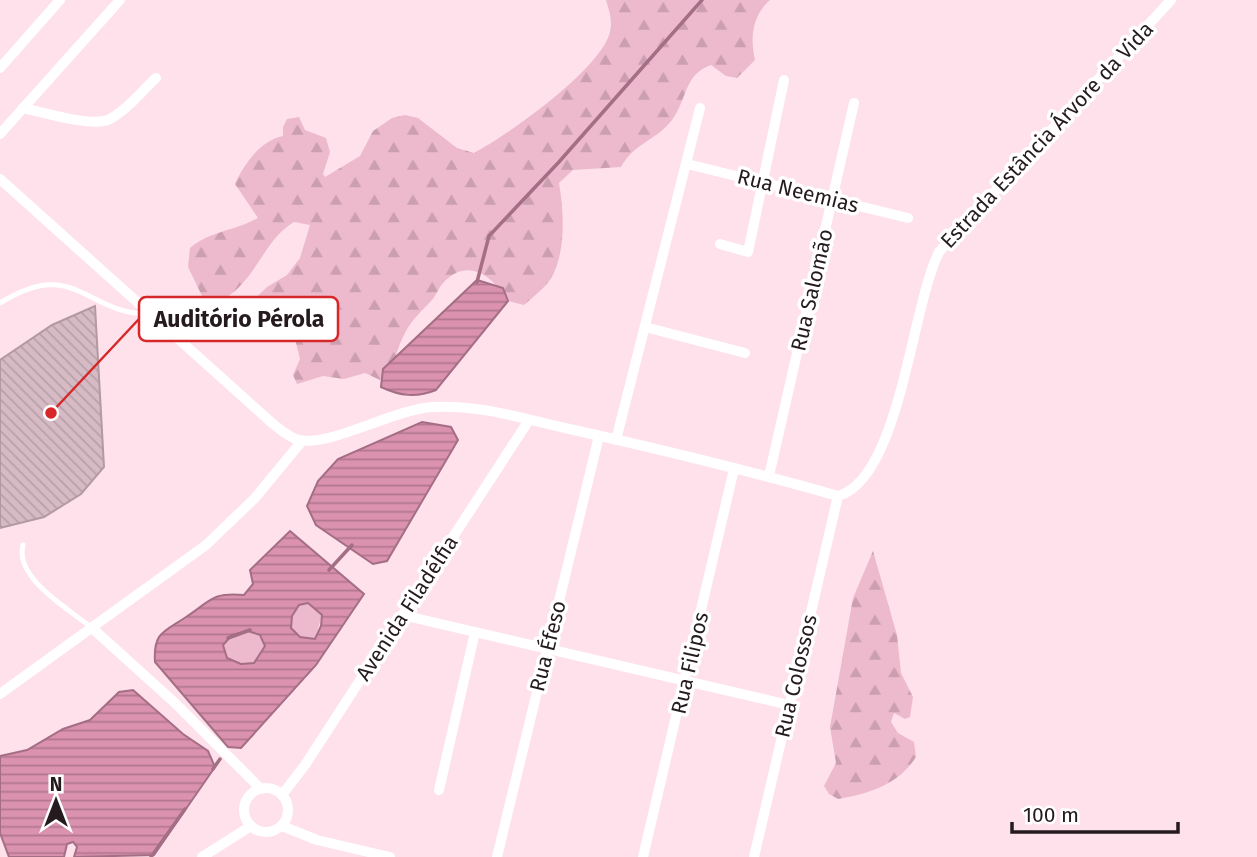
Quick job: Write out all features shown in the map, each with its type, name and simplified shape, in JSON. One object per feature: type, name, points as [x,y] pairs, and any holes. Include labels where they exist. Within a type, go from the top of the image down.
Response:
[{"type":"street","points":[[0,68],[60,0]]},
{"type":"street","points":[[0,134],[120,0]]},
{"type":"street","name":"Estrada Estância Árvore da Vida","points":[[838,496],[855,490],[869,474],[889,429],[926,282],[939,252],[1171,0]]},
{"type":"street","points":[[23,108],[89,121],[106,121],[118,114],[156,78]]},
{"type":"street","points":[[720,244],[748,252],[784,80]]},
{"type":"street","name":"Rua Salomão","points":[[769,476],[854,103]]},
{"type":"street","points":[[616,440],[700,108]]},
{"type":"street","name":"Rua Neemias","points":[[687,164],[908,218]]},
{"type":"street","points":[[0,179],[272,423],[302,441]]},
{"type":"street","points":[[645,327],[745,353]]},
{"type":"street","points":[[0,694],[205,545],[255,498],[302,441],[338,433],[402,411],[462,407],[529,420],[769,476],[838,496]]},
{"type":"street","name":"Avenida Filadélfia","points":[[282,795],[305,765],[529,420]]},
{"type":"street","name":"Rua Éfeso","points":[[498,857],[599,436]]},
{"type":"street","name":"Rua Filipos","points":[[643,857],[734,469]]},
{"type":"street","name":"Rua Colossos","points":[[754,857],[838,496]]},
{"type":"street","points":[[402,615],[789,705]]},
{"type":"street","points":[[92,628],[175,702],[261,789]]},
{"type":"street","points":[[439,790],[475,632]]},
{"type":"street","points":[[261,789],[276,790],[282,795],[289,810],[282,826],[266,833],[251,826],[244,812],[248,798],[261,789]]},
{"type":"street","points":[[201,857],[251,826]]},
{"type":"street","points":[[282,826],[317,840],[390,857]]},
{"type":"lane","points":[[0,303],[35,286],[54,283],[74,287],[129,313],[149,314]]},
{"type":"lane","points":[[23,545],[22,559],[30,576],[92,628]]},
{"type":"green space","points":[[606,0],[770,0],[759,13],[754,28],[755,60],[737,78],[726,76],[711,65],[702,69],[691,81],[672,120],[632,152],[621,167],[573,170],[559,183],[563,231],[557,266],[552,277],[524,305],[508,301],[496,285],[480,273],[463,271],[453,274],[411,323],[393,363],[380,380],[365,373],[344,379],[323,376],[297,384],[293,375],[300,359],[289,315],[268,326],[244,331],[234,319],[267,287],[287,275],[300,258],[310,225],[294,222],[283,230],[250,274],[230,295],[217,303],[203,298],[188,267],[190,248],[206,238],[258,218],[235,184],[254,154],[267,142],[283,136],[287,119],[299,117],[305,130],[326,138],[330,152],[323,174],[325,177],[360,156],[373,131],[392,118],[405,115],[418,118],[457,148],[474,153],[530,117],[590,64],[603,47],[611,28]]},
{"type":"green space","points":[[873,551],[897,635],[901,673],[913,697],[910,717],[905,719],[894,713],[891,722],[898,733],[914,742],[916,757],[892,781],[861,794],[838,799],[829,794],[824,786],[836,763],[830,727],[853,598]]},
{"type":"green space","points":[[308,603],[322,615],[315,639],[300,637],[291,628],[292,616],[299,605]]},
{"type":"green space","points":[[248,631],[260,635],[265,646],[254,663],[241,664],[227,658],[222,645],[232,635]]},
{"type":"shaded area","points":[[477,280],[503,288],[508,301],[436,390],[408,395],[381,387],[383,369]]},
{"type":"shaded area","points":[[422,422],[451,427],[458,440],[387,561],[373,564],[316,525],[307,506],[318,481],[338,459]]},
{"type":"shaded area","points":[[290,531],[364,594],[316,665],[241,748],[228,747],[155,662],[155,652],[158,639],[166,630],[207,602],[218,596],[244,595],[253,584],[250,570]],"holes":[[[308,603],[322,615],[321,626],[315,639],[300,637],[291,628],[292,616],[299,605]],[[248,631],[260,635],[265,646],[254,663],[241,664],[227,658],[223,645],[232,635]]]},
{"type":"shaded area","points":[[133,690],[183,734],[208,751],[215,767],[154,855],[74,857],[77,847],[73,842],[67,844],[64,857],[9,857],[0,833],[0,756],[27,750],[63,729],[90,720],[119,692]]},
{"type":"building","points":[[95,306],[104,467],[81,494],[44,517],[0,528],[0,360],[52,325]]},
{"type":"waterway","points":[[477,282],[489,236],[558,163],[702,0]]},
{"type":"waterway","points":[[329,570],[352,545]]},
{"type":"waterway","points":[[228,638],[250,630]]},
{"type":"waterway","points":[[213,769],[220,759]]},
{"type":"waterway","points":[[151,857],[185,809]]},
{"type":"place","name":"Auditório Pérola","points":[[51,413]]}]
